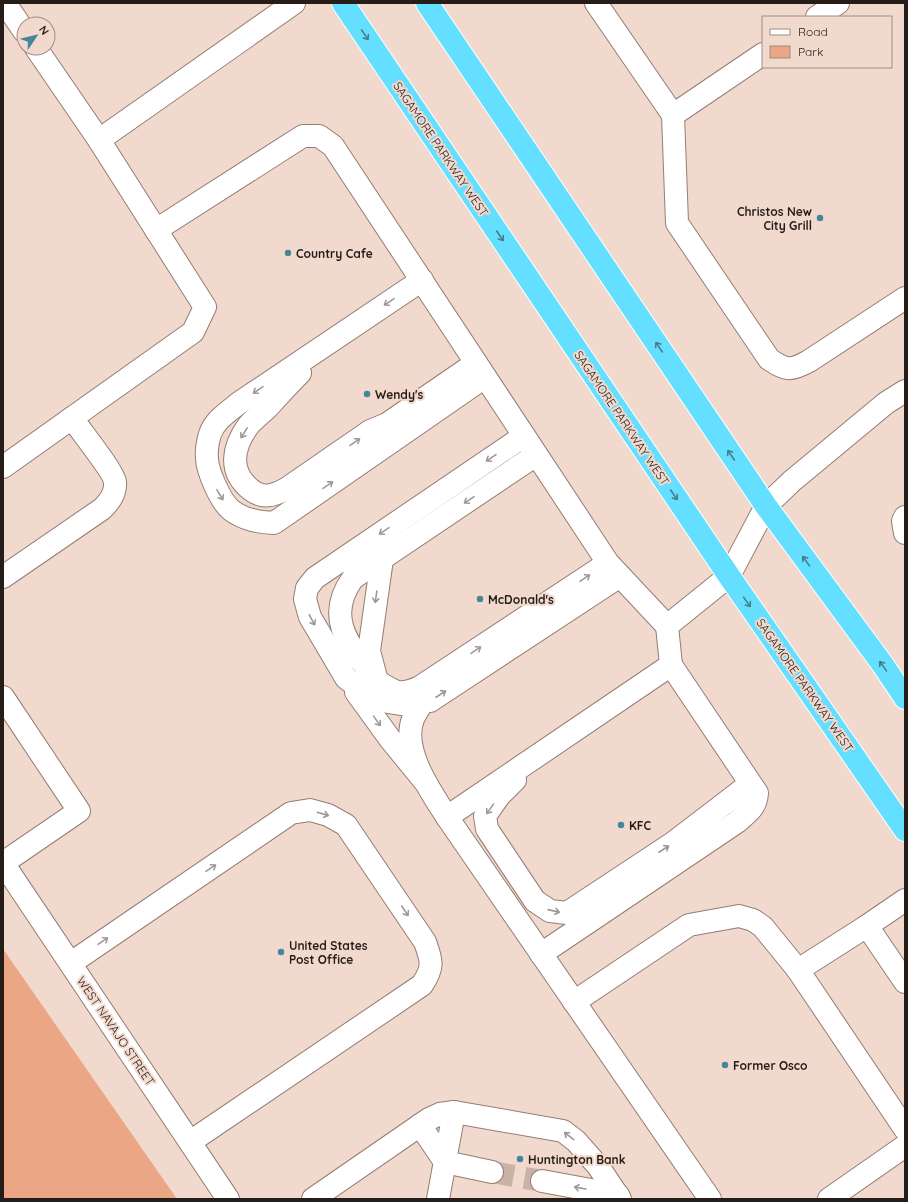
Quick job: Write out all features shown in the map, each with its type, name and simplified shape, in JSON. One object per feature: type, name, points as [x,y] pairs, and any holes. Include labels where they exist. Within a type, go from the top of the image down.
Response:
[{"type":"highway","name":"SAGAMORE PARKWAY WEST","points":[[343,3],[729,576],[905,830]]},
{"type":"highway","points":[[427,3],[766,506],[904,695]]},
{"type":"street","points":[[5,3],[16,19]]},
{"type":"street","points":[[99,140],[294,3]]},
{"type":"street","points":[[596,3],[673,115],[677,223],[768,360],[780,367],[797,368],[809,362],[905,298]]},
{"type":"street","points":[[818,16],[838,3]]},
{"type":"street","points":[[673,115],[762,55]]},
{"type":"street","points":[[3,467],[193,332],[205,307],[99,140],[41,56]]},
{"type":"street","points":[[156,230],[303,136],[319,136],[333,146],[536,455],[614,570],[667,626],[671,665],[757,793],[756,802],[751,810],[737,822],[541,954]]},
{"type":"street","points":[[422,280],[239,403],[221,418],[210,434],[206,459],[219,495],[231,509],[244,518],[260,522],[274,523],[481,370]]},
{"type":"street","points":[[328,343],[249,425],[242,436],[237,448],[235,461],[237,473],[244,484],[254,492],[264,496],[276,494],[286,489],[370,431],[387,424],[481,370]]},
{"type":"street","points":[[667,626],[729,576],[766,506],[792,480],[886,403],[905,391]]},
{"type":"street","points":[[3,577],[102,509],[112,497],[115,482],[108,468],[72,418]]},
{"type":"street","points":[[426,783],[390,739],[346,678],[310,617],[305,599],[307,588],[315,578],[524,436]]},
{"type":"street","points":[[536,455],[353,578],[345,589],[340,605],[340,617],[343,631],[357,655],[377,681],[389,688],[401,693],[420,687],[614,570]]},
{"type":"street","points":[[905,517],[903,521],[905,533]]},
{"type":"street","points":[[377,681],[369,651],[382,559]]},
{"type":"street","points":[[346,678],[375,700],[407,705],[430,701],[614,570]]},
{"type":"street","points":[[447,817],[671,665]]},
{"type":"street","points":[[3,697],[79,811],[3,863]]},
{"type":"street","points":[[422,703],[412,720],[410,736],[415,762],[426,783],[447,817],[710,1199]]},
{"type":"street","points":[[545,750],[499,796],[485,816],[486,829],[535,900],[550,912],[567,913],[673,843],[750,784]]},
{"type":"street","points":[[71,963],[291,813],[310,810],[328,814],[346,825],[426,942],[431,959],[430,973],[422,985],[190,1142]]},
{"type":"street","name":"WEST NAVAJO STREET","points":[[3,863],[228,1199]]},
{"type":"street","points":[[798,970],[905,900]]},
{"type":"street","points":[[574,1002],[690,925],[739,916],[753,920],[763,927],[798,970],[905,1129]]},
{"type":"street","points":[[867,926],[905,982]]},
{"type":"street","points":[[438,1199],[454,1112]]},
{"type":"street","points":[[313,1199],[429,1119],[440,1114],[454,1112],[563,1131],[576,1141],[598,1166],[619,1197]]},
{"type":"street","points":[[420,1125],[445,1162],[492,1172]]},
{"type":"street","points":[[829,1199],[905,1146]]},
{"type":"street","points":[[542,1181],[619,1197]]},
{"type":"green space","points":[[3,949],[177,1199],[3,1199]]},
{"type":"tunnel","points":[[492,1172],[542,1181]]},
{"type":"place","name":"Christos New City Grill","points":[[820,218]]},
{"type":"place","name":"Country Cafe","points":[[288,253]]},
{"type":"place","name":"Wendy's","points":[[367,394]]},
{"type":"place","name":"McDonald's","points":[[480,599]]},
{"type":"place","name":"KFC","points":[[621,825]]},
{"type":"place","name":"United States Post Office","points":[[281,952]]},
{"type":"place","name":"Former Osco","points":[[725,1065]]},
{"type":"place","name":"Huntington Bank","points":[[520,1159]]}]
